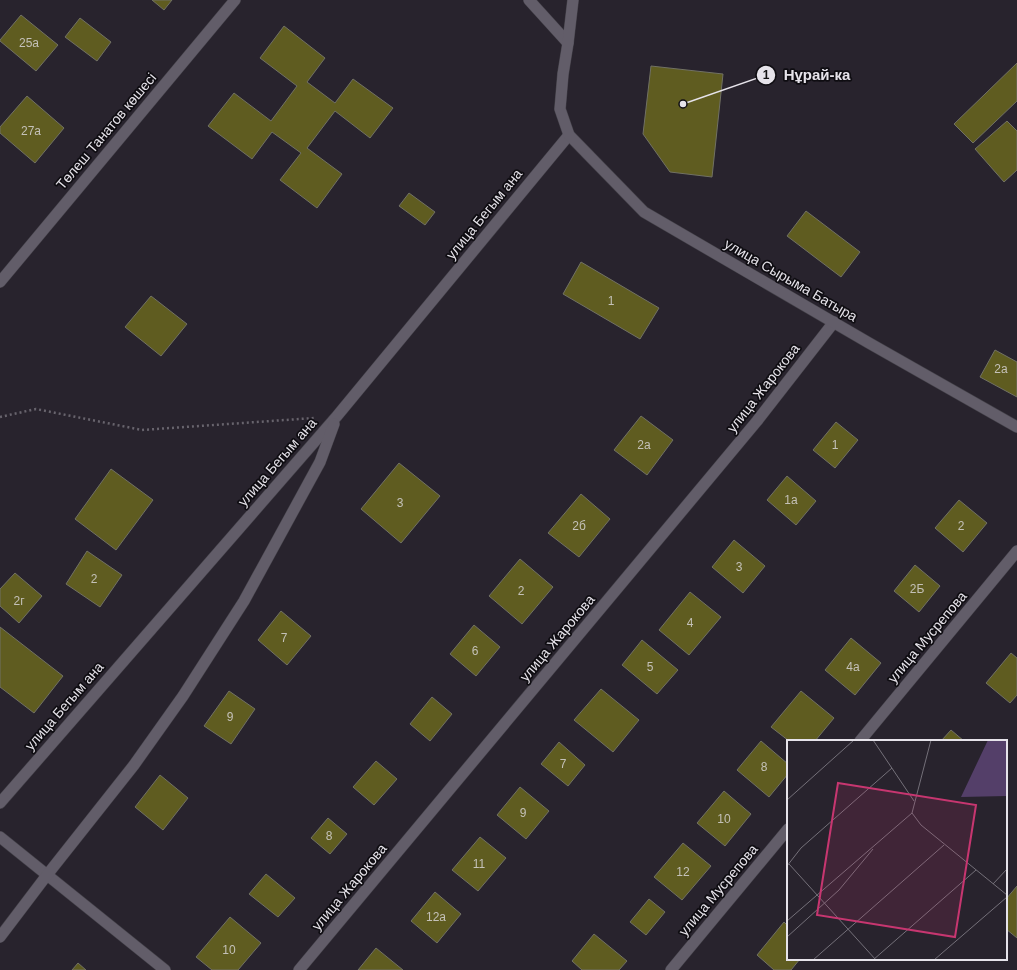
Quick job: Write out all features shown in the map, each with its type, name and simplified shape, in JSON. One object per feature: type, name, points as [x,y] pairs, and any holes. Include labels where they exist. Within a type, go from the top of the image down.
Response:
[{"type":"street","name":"Төлеш Танатов көшесі","points":[[0,282],[235,0]]},
{"type":"street","points":[[529,0],[568,43]]},
{"type":"street","points":[[569,135],[560,109],[573,0]]},
{"type":"street","name":"улица Сырыма Батыра","points":[[569,135],[644,212],[1017,427]]},
{"type":"street","name":"улица Бегым ана","points":[[0,803],[337,416],[569,135]]},
{"type":"street","name":"улица Жарокова","points":[[299,970],[752,427],[834,322]]},
{"type":"street","points":[[0,937],[134,765],[183,696],[244,601],[320,462],[337,416]]},
{"type":"street","name":"улица Мусрепова","points":[[861,740],[1017,551]]},
{"type":"street","name":"улица Мусрепова","points":[[671,970],[787,830]]},
{"type":"street","points":[[0,837],[164,970]]},
{"type":"path","points":[[0,417],[36,409],[142,430],[337,416]]},
{"type":"building","points":[[152,0],[172,0],[164,10]]},
{"type":"building","points":[[21,15],[58,45],[36,71],[0,41]]},
{"type":"building","points":[[80,18],[111,42],[97,61],[65,37]]},
{"type":"building","points":[[284,26],[325,58],[307,82],[335,103],[353,79],[393,108],[370,138],[335,111],[307,148],[342,174],[317,208],[280,180],[301,153],[272,132],[252,159],[208,126],[234,93],[271,121],[297,86],[260,58]]},
{"type":"building","points":[[1017,63],[1017,101],[973,143],[954,124]]},
{"type":"building","points":[[651,66],[723,74],[712,177],[670,172],[643,134]]},
{"type":"building","points":[[27,96],[64,128],[35,163],[0,133],[0,127]]},
{"type":"building","points":[[1007,121],[1017,131],[1017,170],[1004,182],[975,149]]},
{"type":"building","points":[[409,193],[435,212],[425,225],[399,206]]},
{"type":"building","points":[[806,211],[860,252],[841,277],[787,236]]},
{"type":"building","points":[[581,262],[659,308],[640,339],[563,294]]},
{"type":"building","points":[[151,296],[187,324],[161,356],[125,327]]},
{"type":"building","points":[[995,350],[1017,362],[1017,397],[980,377]]},
{"type":"building","points":[[641,416],[673,440],[647,475],[614,450]]},
{"type":"building","points":[[836,422],[858,440],[835,468],[813,450]]},
{"type":"building","points":[[399,463],[440,496],[401,543],[361,509]]},
{"type":"building","points":[[111,469],[153,500],[116,550],[75,519]]},
{"type":"building","points":[[787,476],[816,501],[796,525],[767,500]]},
{"type":"building","points":[[581,494],[610,519],[579,557],[548,533]]},
{"type":"building","points":[[959,500],[987,523],[963,552],[935,528]]},
{"type":"building","points":[[734,540],[765,566],[743,593],[712,567]]},
{"type":"building","points":[[87,551],[122,575],[100,607],[66,584]]},
{"type":"building","points":[[520,559],[553,587],[522,624],[489,596]]},
{"type":"building","points":[[915,565],[940,586],[919,612],[894,591]]},
{"type":"building","points":[[15,573],[42,596],[19,623],[0,606],[0,589]]},
{"type":"building","points":[[690,592],[721,617],[689,655],[659,630]]},
{"type":"building","points":[[281,611],[311,636],[287,665],[258,640]]},
{"type":"building","points":[[474,625],[500,647],[476,676],[450,654]]},
{"type":"building","points":[[0,627],[63,676],[34,713],[0,687]]},
{"type":"building","points":[[851,638],[881,663],[855,695],[825,670]]},
{"type":"building","points":[[642,640],[678,670],[657,694],[622,665]]},
{"type":"building","points":[[1011,653],[1017,658],[1017,695],[1010,703],[986,683]]},
{"type":"building","points":[[601,689],[639,720],[613,752],[574,720]]},
{"type":"building","points":[[229,691],[255,709],[231,744],[204,726]]},
{"type":"building","points":[[801,691],[834,718],[816,740],[788,740],[771,727]]},
{"type":"building","points":[[432,697],[452,714],[430,741],[410,724]]},
{"type":"building","points":[[951,730],[963,740],[942,740]]},
{"type":"building","points":[[761,741],[787,763],[787,775],[769,797],[737,770]]},
{"type":"building","points":[[559,742],[585,765],[568,786],[541,764]]},
{"type":"building","points":[[376,761],[397,779],[374,805],[353,787]]},
{"type":"building","points":[[160,775],[188,798],[163,830],[135,807]]},
{"type":"building","points":[[520,787],[549,811],[526,839],[497,815]]},
{"type":"building","points":[[724,791],[751,814],[725,846],[697,823]]},
{"type":"building","points":[[328,818],[347,834],[330,854],[311,838]]},
{"type":"building","points":[[480,837],[506,858],[478,891],[452,870]]},
{"type":"building","points":[[683,843],[711,866],[682,900],[654,877]]},
{"type":"building","points":[[266,874],[295,898],[278,917],[249,894]]},
{"type":"building","points":[[1017,886],[1017,938],[1007,930],[1007,898]]},
{"type":"building","points":[[435,892],[461,914],[437,943],[411,921]]},
{"type":"building","points":[[649,899],[665,912],[646,935],[630,922]]},
{"type":"building","points":[[230,917],[261,943],[238,970],[212,970],[196,957]]},
{"type":"building","points":[[784,922],[787,925],[787,960],[799,960],[791,970],[774,970],[757,955]]},
{"type":"building","points":[[594,934],[627,961],[619,970],[582,970],[572,961]]},
{"type":"building","points":[[376,948],[403,970],[358,970]]},
{"type":"building","points":[[78,963],[86,970],[72,970]]},
{"type":"place","name":"Нұрай-ка","points":[[683,104]]}]
